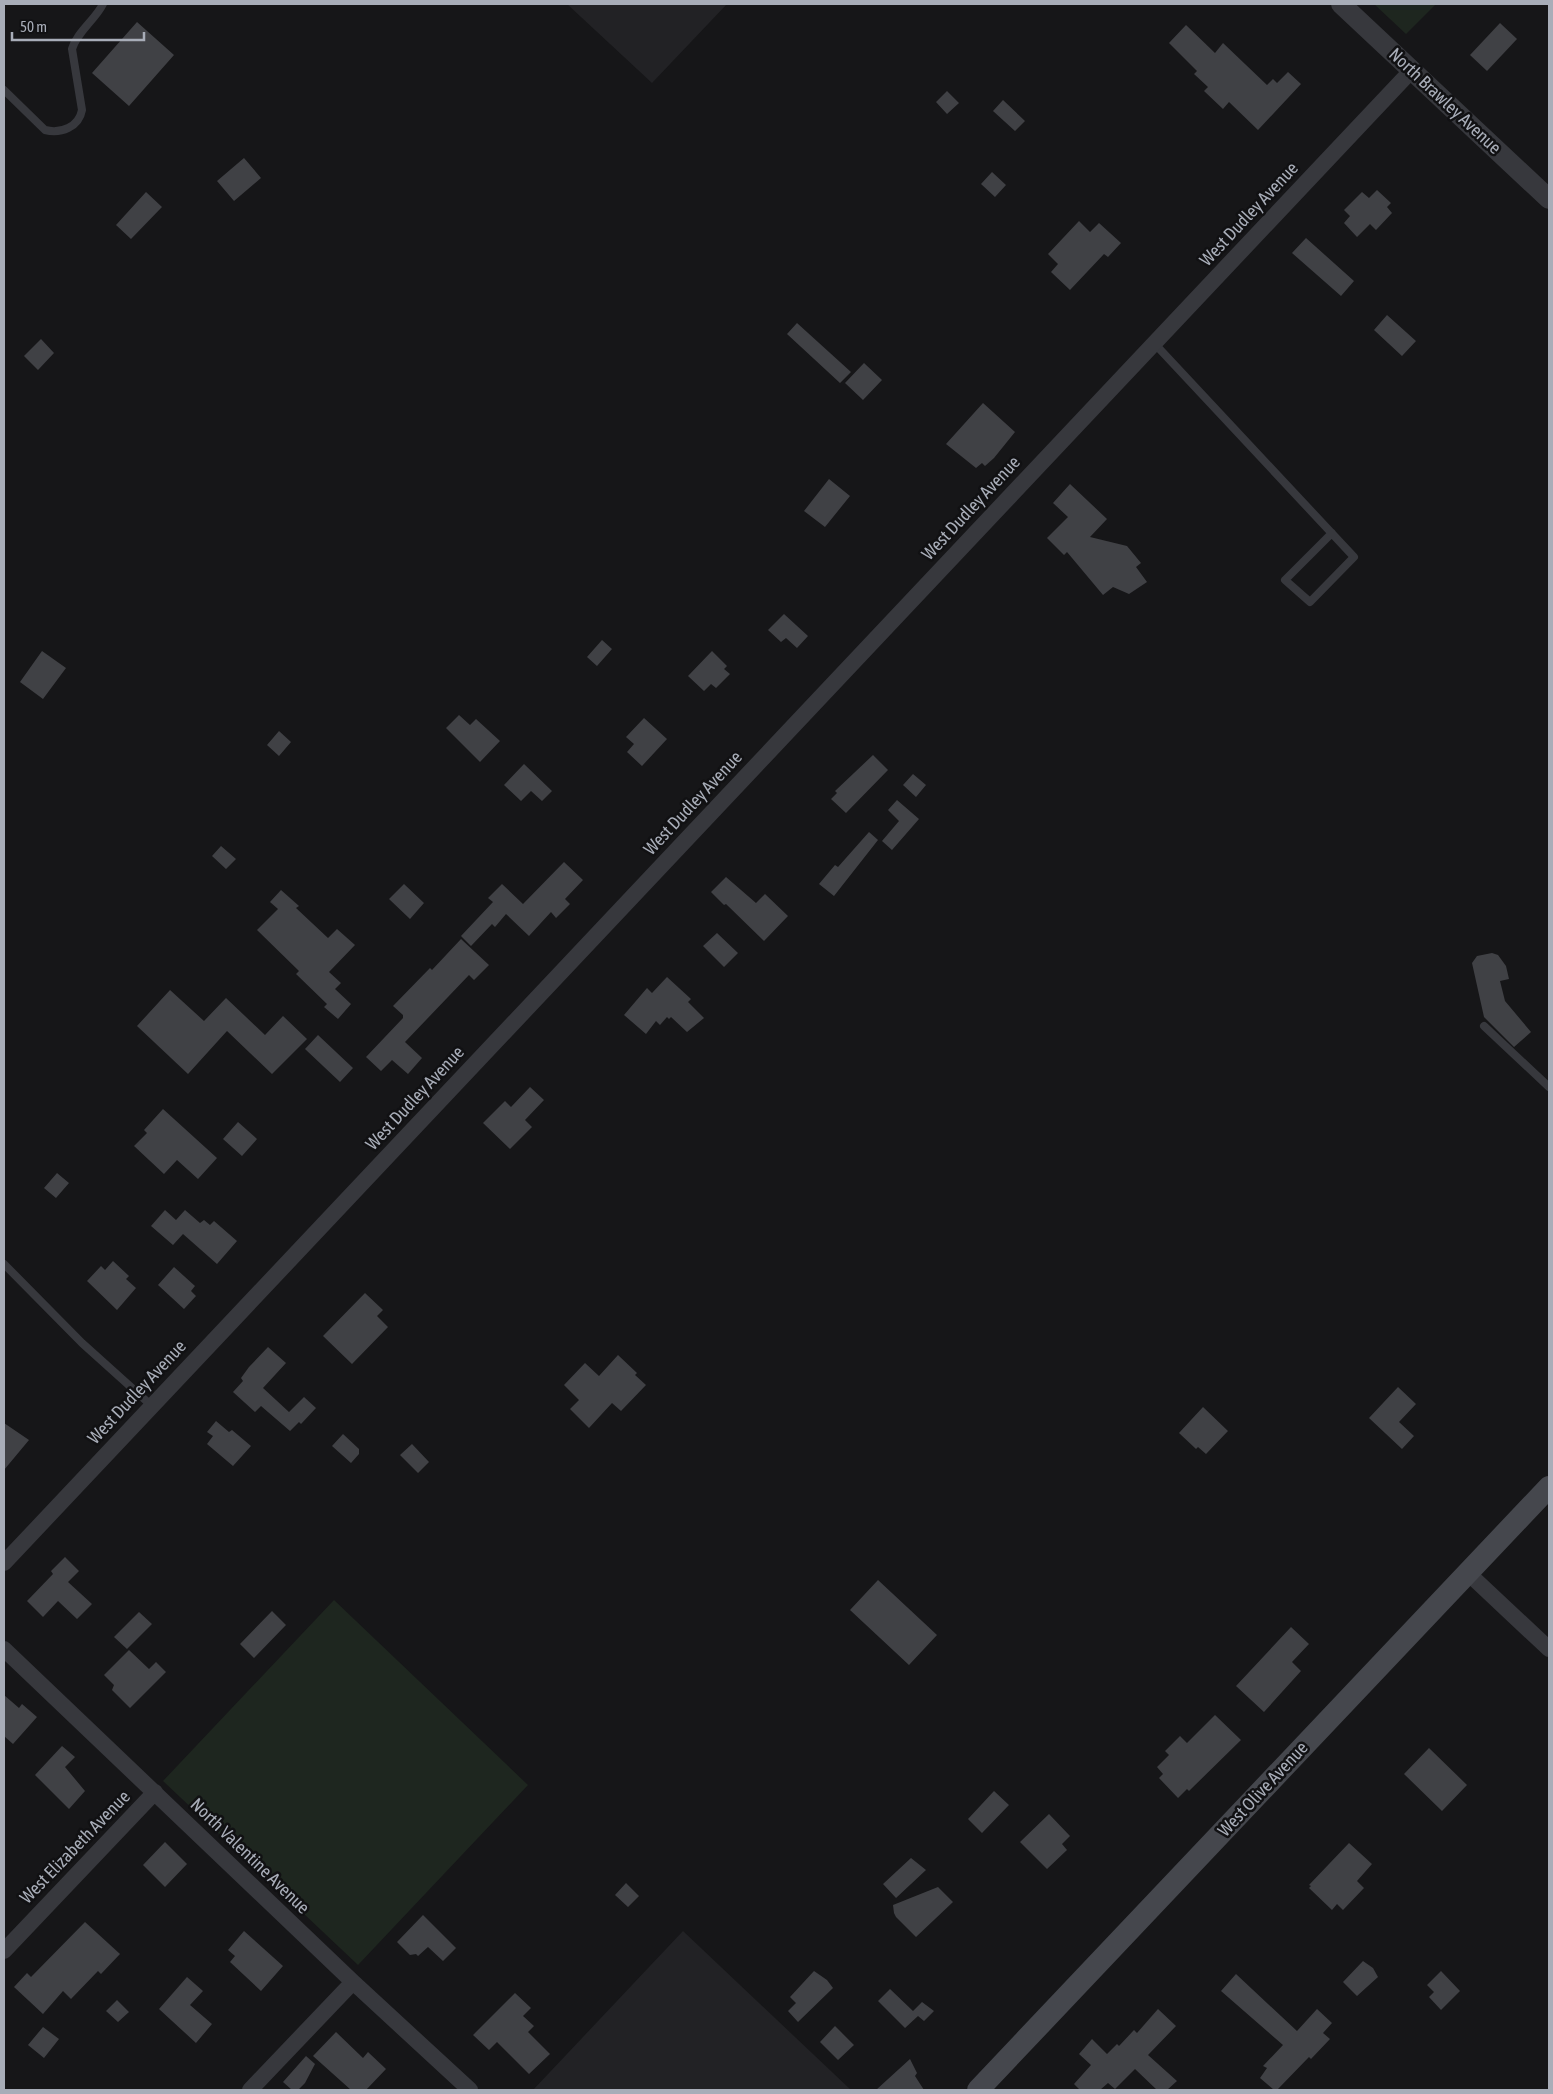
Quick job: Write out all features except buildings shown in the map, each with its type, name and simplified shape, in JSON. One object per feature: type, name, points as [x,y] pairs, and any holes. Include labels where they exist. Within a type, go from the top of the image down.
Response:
[{"type":"main road","name":"West Olive Avenue","points":[[978,2090],[1549,1487]]},
{"type":"street","name":"North Brawley Avenue","points":[[1341,4],[1549,199]]},
{"type":"street","name":"West Dudley Avenue","points":[[4,1563],[1411,70]]},
{"type":"street","points":[[1468,1573],[1549,1649]]},
{"type":"street","name":"North Valentine Avenue","points":[[4,1649],[353,1982],[470,2090]]},
{"type":"street","name":"West Elizabeth Avenue","points":[[4,1951],[155,1792]]},
{"type":"street","points":[[250,2090],[353,1982]]},
{"type":"lane","points":[[4,90],[45,130],[54,132],[74,125],[81,119],[82,110],[72,49],[74,41],[89,25],[103,4]]},
{"type":"lane","points":[[1154,343],[1332,533],[1354,557],[1310,602],[1285,580],[1332,533]]},
{"type":"lane","points":[[1484,1026],[1549,1087]]},
{"type":"lane","points":[[4,1264],[82,1343],[152,1406]]},
{"type":"shaded area","points":[[567,4],[727,4],[652,83]]},
{"type":"shaded area","points":[[1374,4],[1436,4],[1406,34]]},
{"type":"shaded area","points":[[334,1600],[528,1785],[358,1965],[163,1781]]},
{"type":"shaded area","points":[[683,1931],[851,2090],[533,2090]]}]
